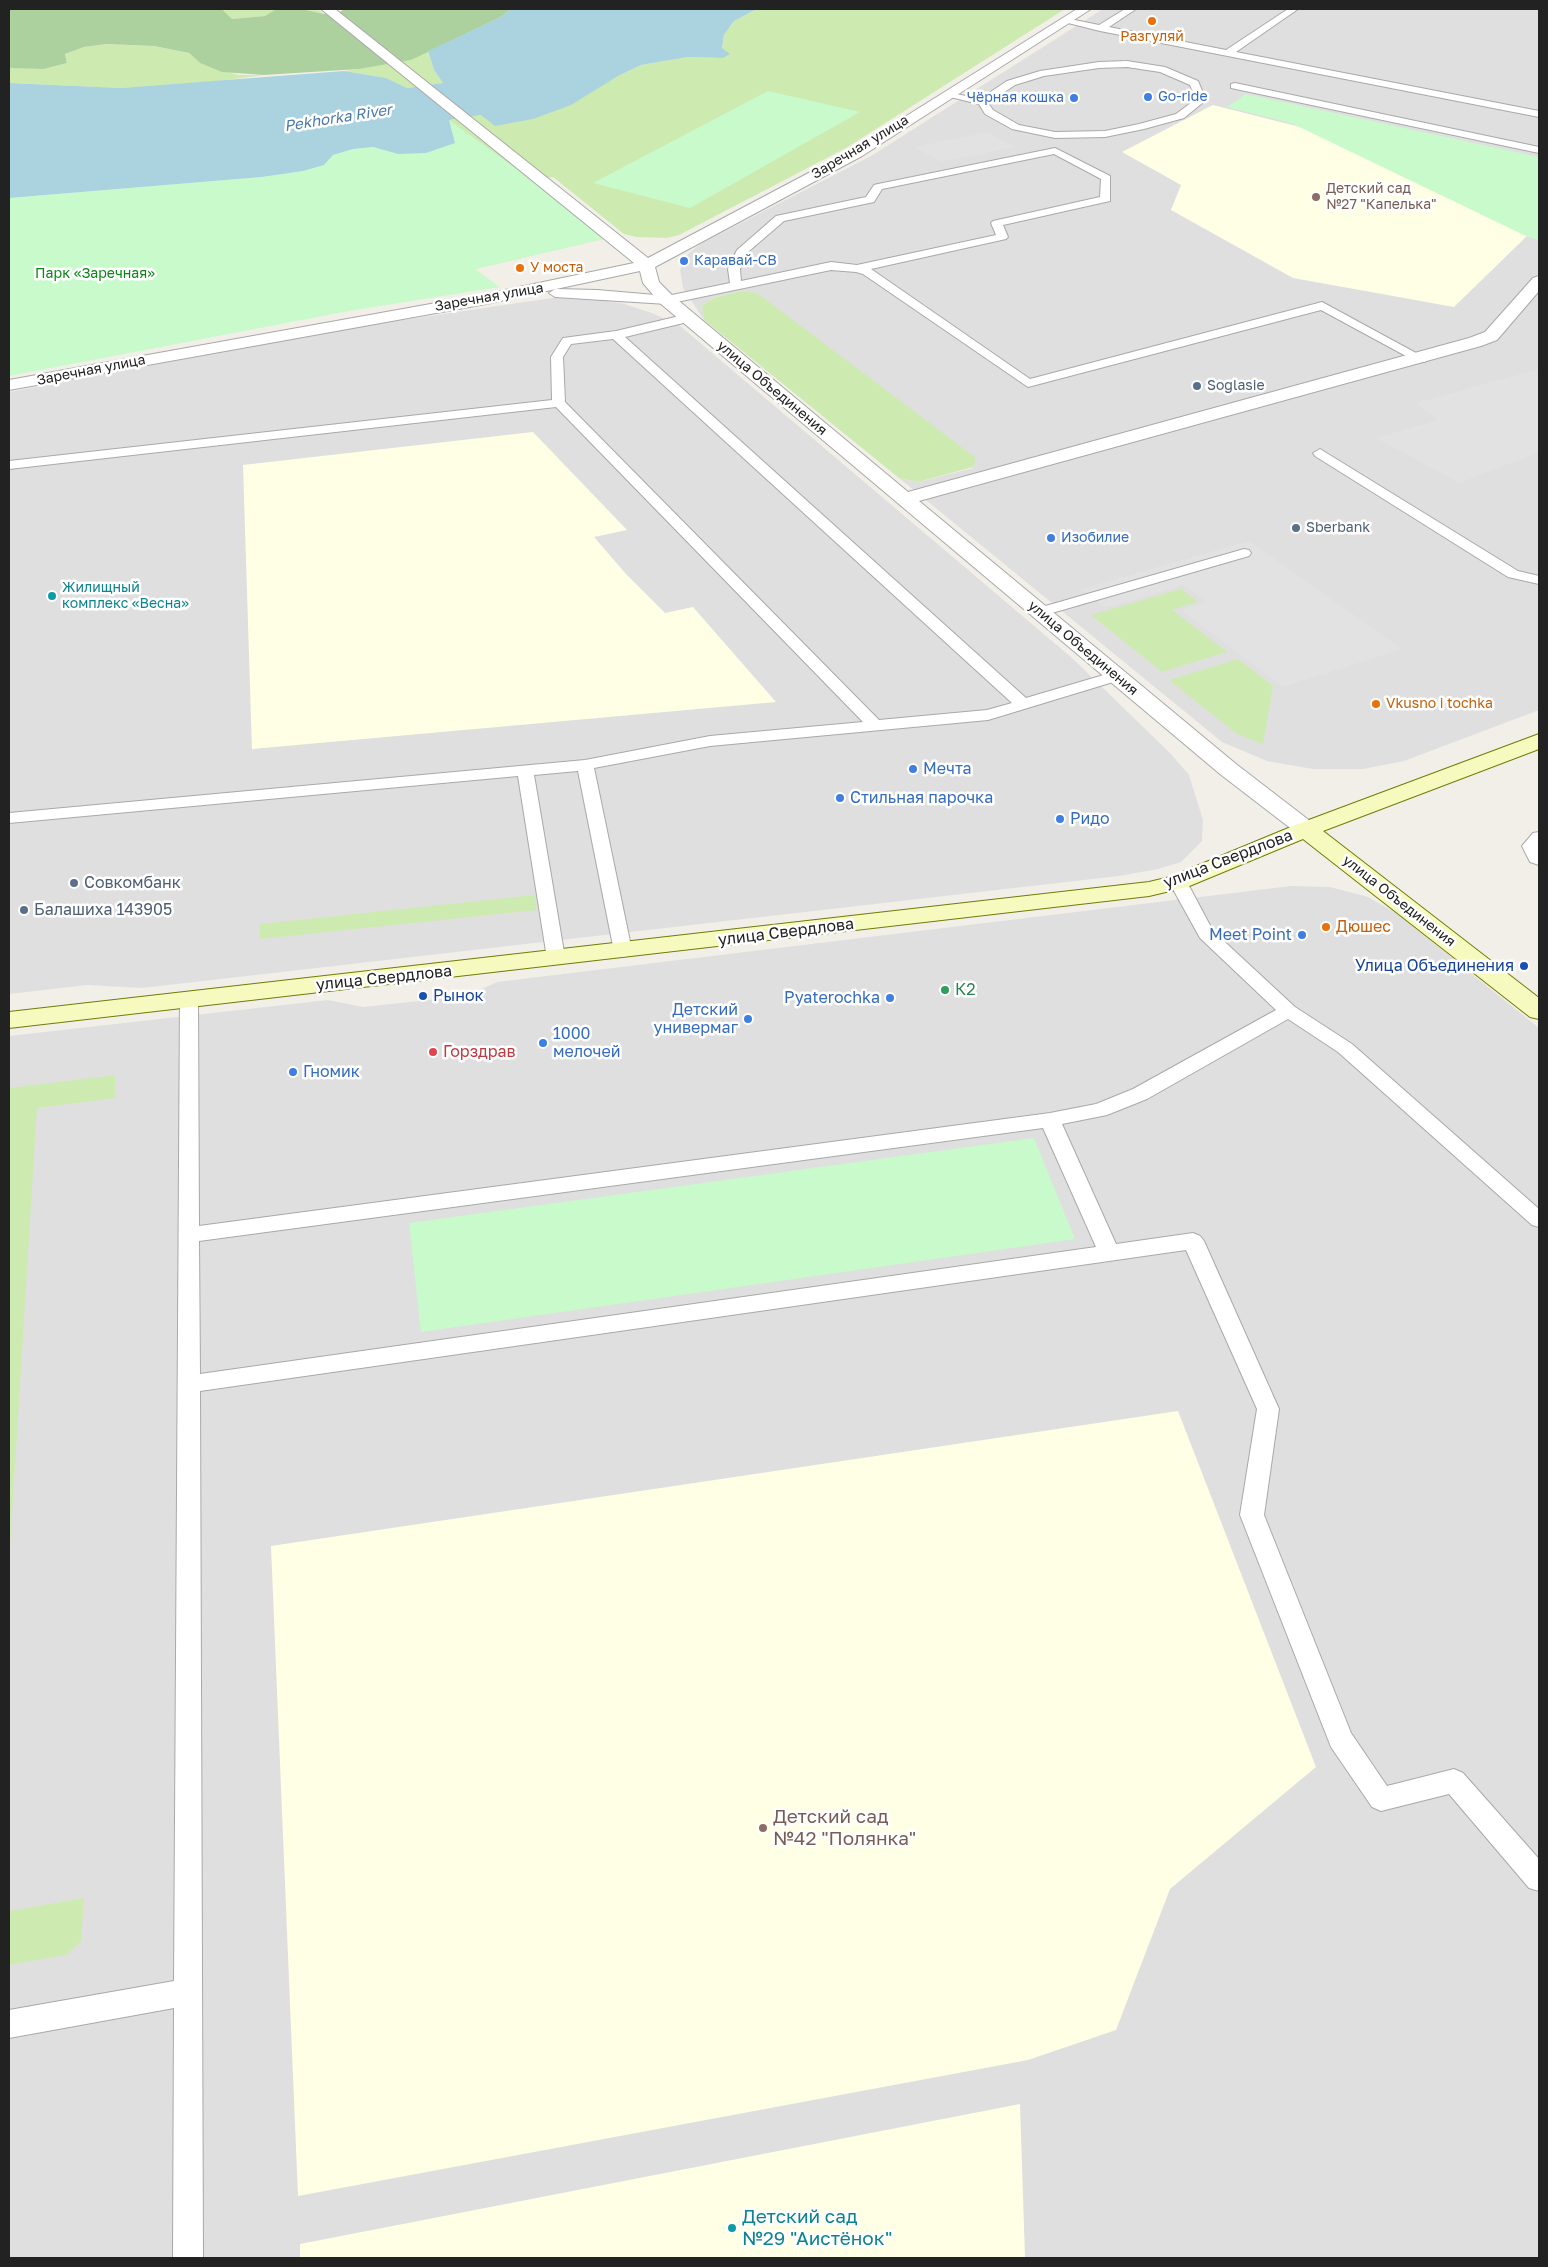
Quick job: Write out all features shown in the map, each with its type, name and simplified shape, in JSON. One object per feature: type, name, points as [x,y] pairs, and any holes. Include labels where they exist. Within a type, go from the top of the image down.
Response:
[{"type":"main road","name":"улица Свердлова","points":[[9,1020],[623,951],[1149,889],[1178,882],[1306,829],[1539,741]]},
{"type":"main road","name":"улица Объединения","points":[[1306,829],[1539,1011]]},
{"type":"street","name":"Заречная улица","points":[[9,385],[486,299],[647,265],[671,250],[857,153],[1085,9]]},
{"type":"street","points":[[329,11],[542,178],[647,265]]},
{"type":"street","name":"улица Объединения","points":[[647,265],[651,283],[688,318],[1228,769],[1306,829]]},
{"type":"street","points":[[905,499],[1421,359],[1491,336],[1539,281]]},
{"type":"lane","points":[[1100,28],[1131,9]]},
{"type":"lane","points":[[1228,53],[1294,9]]},
{"type":"lane","points":[[1065,21],[1539,114]]},
{"type":"lane","points":[[947,95],[982,102],[989,112],[1016,127],[1055,135],[1105,134],[1140,127],[1180,116],[1201,100],[1194,83],[1162,70],[1127,64],[1099,65],[1043,73],[1011,82],[982,102]]},
{"type":"lane","points":[[1235,86],[1539,150]]},
{"type":"lane","points":[[736,286],[734,269],[743,250],[780,218],[870,200],[878,187],[1055,151],[1106,178],[1106,199],[997,223],[1002,236],[857,269]]},
{"type":"lane","points":[[556,293],[597,294],[667,300],[831,266],[857,269],[867,272],[1028,382],[1322,306],[1421,359]]},
{"type":"lane","points":[[688,318],[616,335],[567,341],[557,357],[559,403],[876,726]]},
{"type":"lane","points":[[616,335],[1023,704]]},
{"type":"lane","points":[[9,465],[559,403]]},
{"type":"lane","points":[[1320,452],[1513,574],[1539,580]]},
{"type":"lane","points":[[1040,612],[1244,553]]},
{"type":"lane","points":[[9,818],[585,765],[710,741],[988,715],[1117,676]]},
{"type":"lane","points":[[585,765],[623,951]]},
{"type":"lane","points":[[525,770],[556,958]]},
{"type":"lane","points":[[1539,837],[1531,846],[1536,858],[1539,860]]},
{"type":"lane","points":[[1178,882],[1206,934],[1288,1012],[1345,1048],[1539,1220]]},
{"type":"lane","points":[[188,2258],[189,999]]},
{"type":"lane","points":[[190,1235],[1050,1120],[1100,1110],[1140,1094],[1288,1012]]},
{"type":"lane","points":[[1050,1120],[1109,1253]]},
{"type":"lane","points":[[190,1384],[1194,1241],[1268,1409],[1252,1515],[1340,1739],[1382,1799],[1454,1781],[1539,1879]]},
{"type":"lane","points":[[9,2024],[189,1992]]},
{"type":"shaded area","points":[[1103,9],[1539,9],[1539,710],[1404,761],[1363,769],[1313,769],[1267,761],[1222,742],[899,478],[918,482],[973,468],[742,291],[716,297],[702,305],[704,320],[683,288],[680,270],[688,254],[702,243],[871,156]]},
{"type":"shaded area","name":"Детский сад №27 \"Капелька\"","points":[[1213,105],[1316,131],[1530,233],[1454,307],[1293,278],[1171,210],[1181,185],[1122,152]]},
{"type":"shaded area","points":[[988,132],[1014,147],[940,162],[915,147]]},
{"type":"shaded area","points":[[559,297],[621,303],[652,313],[679,325],[1072,658],[1171,754],[1189,775],[1203,820],[1202,841],[1181,862],[1158,869],[1119,876],[142,988],[87,985],[9,994],[9,392],[362,326]]},
{"type":"shaded area","points":[[1539,369],[1539,452],[1460,483],[1376,438],[1438,420],[1416,403]]},
{"type":"shaded area","points":[[533,432],[627,530],[594,537],[626,574],[665,613],[693,607],[776,702],[252,749],[243,465]]},
{"type":"shaded area","points":[[1249,541],[1402,649],[1283,687],[1181,610],[1206,602],[1184,585],[1105,608],[1081,589]]},
{"type":"shaded area","points":[[1291,886],[1330,887],[1368,897],[1396,913],[1539,1028],[1539,2258],[9,2258],[9,1036],[328,1000],[363,1007],[467,996],[497,982]]},
{"type":"shaded area","name":"Детский сад №42 \"Полянка\"","points":[[1178,1411],[1316,1767],[1170,1889],[1116,2030],[1028,2060],[298,2196],[271,1546]]},
{"type":"shaded area","points":[[1020,2104],[1025,2258],[300,2258],[300,2244]]},
{"type":"green space","points":[[9,9],[222,9],[232,19],[265,16],[275,10],[301,9],[324,14],[340,12],[344,9],[511,9],[501,17],[411,60],[359,69],[264,75],[222,72],[200,63],[189,53],[154,46],[107,44],[84,47],[65,54],[67,63],[44,69],[12,68],[9,67]]},
{"type":"green space","points":[[222,9],[301,9],[276,10],[265,16],[232,19]]},
{"type":"green space","points":[[301,9],[317,9],[324,14]]},
{"type":"green space","points":[[757,9],[1065,9],[846,148],[679,235],[667,238],[636,237],[624,234],[553,177],[533,180],[603,239],[475,269],[499,287],[459,292],[449,120],[481,115],[618,76],[641,65],[688,57],[723,58],[724,35],[734,21]]},
{"type":"green space","points":[[107,44],[154,46],[189,53],[200,63],[238,75],[264,75],[219,81],[121,88],[9,83],[9,67],[44,69],[67,63],[65,54],[84,47]]},
{"type":"green space","points":[[428,51],[434,70],[443,83],[407,88],[386,78],[344,71],[411,60]]},
{"type":"green space","points":[[768,91],[860,112],[690,208],[593,183]]},
{"type":"green space","points":[[1246,94],[1539,157],[1539,240],[1528,237],[1291,123],[1227,107]]},
{"type":"green space","name":"Парк «Заречная»","points":[[449,120],[532,180],[603,239],[475,269],[499,287],[349,311],[9,376],[9,198],[262,177],[303,171],[324,165],[333,155],[353,149],[373,147],[398,154]]},
{"type":"green space","points":[[742,291],[757,293],[976,458],[973,467],[918,482],[899,478],[704,320],[702,305],[716,297]]},
{"type":"green space","points":[[1181,589],[1198,602],[1172,610],[1227,652],[1162,672],[1091,615]]},
{"type":"green space","points":[[1238,659],[1273,686],[1263,744],[1237,734],[1169,680]]},
{"type":"green space","points":[[535,895],[537,910],[260,939],[260,924]]},
{"type":"green space","points":[[115,1075],[115,1098],[37,1108],[9,1563],[9,1088]]},
{"type":"green space","points":[[1034,1138],[1075,1239],[421,1332],[409,1223]]},
{"type":"green space","points":[[84,1898],[81,1941],[66,1955],[9,1965],[9,1911]]},
{"type":"water","name":"Pekhorka River","points":[[511,9],[757,9],[734,21],[724,35],[722,48],[730,54],[723,58],[688,57],[641,65],[618,76],[571,105],[533,119],[495,126],[481,115],[449,120],[455,143],[426,153],[398,154],[373,147],[353,149],[333,155],[324,165],[303,171],[262,177],[9,198],[9,83],[121,88],[344,71],[386,78],[407,88],[443,83],[434,70],[428,51],[501,17]]},
{"type":"place","name":"Разгуляй","points":[[1152,21]]},
{"type":"place","name":"Go-ride","points":[[1148,97]]},
{"type":"place","name":"Чёрная кошка","points":[[1074,98]]},
{"type":"place","name":"Детский сад №27 \"Капелька\"","points":[[1316,197]]},
{"type":"place","name":"Каравай-СВ","points":[[684,261]]},
{"type":"place","name":"У моста","points":[[520,268]]},
{"type":"place","name":"Soglasie","points":[[1197,386]]},
{"type":"place","name":"Sberbank","points":[[1296,528]]},
{"type":"place","name":"Изобилие","points":[[1051,538]]},
{"type":"place","name":"Жилищный комплекс «Весна»","points":[[52,596]]},
{"type":"place","name":"Vkusno i tochka","points":[[1376,704]]},
{"type":"place","name":"Мечта","points":[[913,769]]},
{"type":"place","name":"Стильная парочка","points":[[840,798]]},
{"type":"place","name":"Ридо","points":[[1060,819]]},
{"type":"place","name":"Совкомбанк","points":[[74,883]]},
{"type":"place","name":"Балашиха 143905","points":[[24,910]]},
{"type":"place","name":"Дюшес","points":[[1326,927]]},
{"type":"place","name":"Meet Point","points":[[1302,935]]},
{"type":"place","name":"Улица Объединения","points":[[1524,966]]},
{"type":"place","name":"К2","points":[[945,990]]},
{"type":"place","name":"Рынок","points":[[423,996]]},
{"type":"place","name":"Pyaterochka","points":[[890,998]]},
{"type":"place","name":"Детский универмаг","points":[[748,1019]]},
{"type":"place","name":"1000 мелочей","points":[[543,1043]]},
{"type":"place","name":"Горздрав","points":[[433,1052]]},
{"type":"place","name":"Гномик","points":[[293,1072]]},
{"type":"place","name":"Детский сад №42 \"Полянка\"","points":[[763,1828]]},
{"type":"place","name":"Детский сад №29 \"Аистёнок\"","points":[[732,2228]]}]
